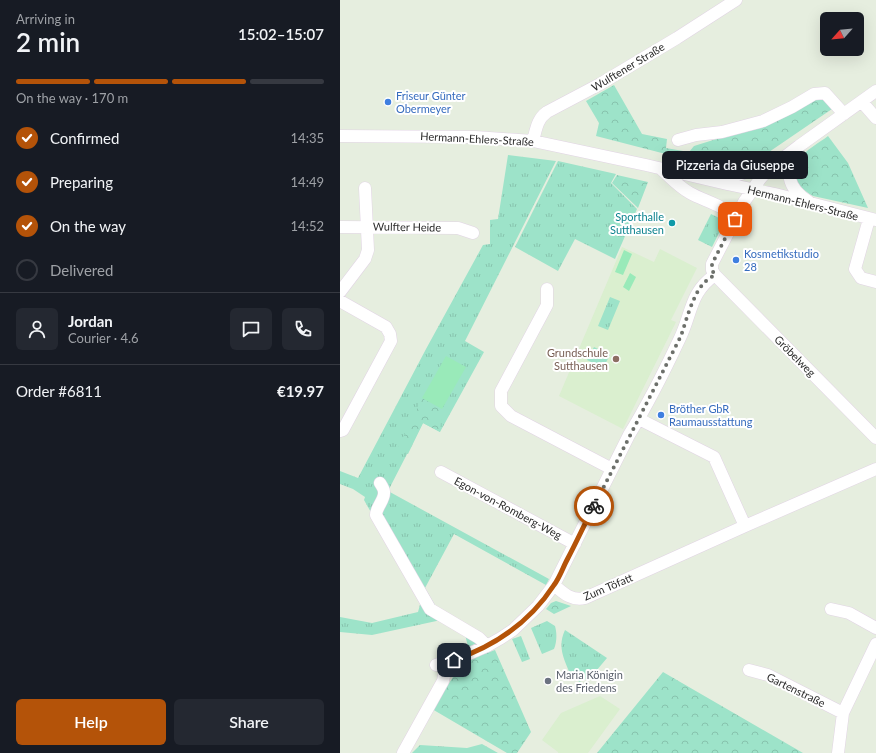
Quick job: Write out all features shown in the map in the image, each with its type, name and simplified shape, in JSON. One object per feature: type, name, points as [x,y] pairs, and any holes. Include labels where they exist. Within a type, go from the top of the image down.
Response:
[{"type":"street","name":"Wulftener Straße","points":[[533,141],[538,121],[547,112],[600,84],[677,38],[736,0]]},
{"type":"street","points":[[715,275],[712,270],[712,264],[752,190],[769,169],[794,149],[876,91]]},
{"type":"street","points":[[678,140],[696,135],[722,132],[763,121],[814,94],[825,93],[844,114]]},
{"type":"street","points":[[862,102],[876,118]]},
{"type":"street","name":"Hermann-Ehlers-Straße","points":[[340,136],[475,137],[533,141],[708,179],[872,220]]},
{"type":"street","points":[[708,179],[741,174],[794,149]]},
{"type":"street","points":[[794,149],[789,171],[790,181],[800,197],[812,204]]},
{"type":"street","points":[[660,168],[676,183],[689,192],[729,211],[735,219]]},
{"type":"street","points":[[340,292],[365,259],[368,250],[365,188]]},
{"type":"street","points":[[872,220],[855,269],[861,278],[876,282]]},
{"type":"street","name":"Wulfter Heide","points":[[340,227],[458,228],[473,233]]},
{"type":"street","name":"Egon-von-Romberg-Weg","points":[[554,585],[681,336],[700,287],[715,275]]},
{"type":"street","name":"Gröbelweg","points":[[715,275],[876,438]]},
{"type":"street","points":[[547,289],[547,305],[502,391],[501,406],[511,416],[612,469]]},
{"type":"street","points":[[340,301],[386,327],[390,334],[391,342],[343,430],[340,431]]},
{"type":"street","points":[[639,419],[714,457],[745,526]]},
{"type":"street","name":"Zum Töfatt","points":[[554,585],[564,594],[572,598],[578,600],[585,598],[876,469]]},
{"type":"street","name":"Egon-von-Romberg-Weg","points":[[442,472],[575,544]]},
{"type":"street","points":[[380,483],[384,496],[376,510],[376,515],[430,608],[479,638],[487,646]]},
{"type":"street","points":[[403,753],[443,681],[445,671],[440,664],[487,646],[513,630],[538,606],[554,585]]},
{"type":"street","points":[[831,609],[849,613],[876,628]]},
{"type":"street","points":[[838,753],[843,713],[876,644]]},
{"type":"street","name":"Gartenstraße","points":[[749,670],[768,675],[843,713]]},
{"type":"shaded area","name":"Grundschule Sutthausen","points":[[622,247],[654,262],[660,249],[697,268],[671,320],[676,322],[623,429],[559,396]]},
{"type":"shaded area","points":[[600,696],[620,709],[588,753],[558,753],[542,740],[561,713]]},
{"type":"green space","points":[[614,85],[642,134],[667,139],[666,148],[689,152],[694,146],[765,124],[816,98],[823,98],[832,109],[760,158],[739,167],[716,167],[596,136],[599,123],[586,101]]},
{"type":"green space","points":[[828,136],[848,163],[868,208],[813,196],[804,190],[797,181],[795,171],[799,160],[808,150]]},
{"type":"green space","points":[[508,155],[556,161],[465,341],[484,352],[440,432],[423,423],[388,491],[549,579],[546,585],[454,534],[425,588],[436,607],[488,638],[468,647],[465,634],[441,620],[372,635],[340,632],[340,617],[372,623],[418,612],[421,601],[364,500],[365,497],[353,489],[340,484],[340,471],[358,478],[483,245],[490,244],[490,220],[498,219]]},
{"type":"green space","points":[[558,161],[616,174],[611,183],[637,209],[615,259],[575,239],[558,271],[515,247]]},
{"type":"green space","points":[[617,175],[648,182],[638,208],[612,183]]},
{"type":"green space","points":[[711,214],[725,221],[712,247],[698,240]]},
{"type":"green space","points":[[624,250],[632,254],[623,275],[615,272]]},
{"type":"green space","points":[[630,273],[636,277],[629,291],[623,287]]},
{"type":"green space","points":[[610,297],[620,301],[608,330],[598,326]]},
{"type":"green space","points":[[594,347],[610,355],[603,368],[587,360]]},
{"type":"green space","points":[[446,356],[466,367],[442,409],[422,398]]},
{"type":"green space","points":[[422,398],[442,409],[440,432],[423,423],[408,454],[398,448]]},
{"type":"green space","points":[[556,601],[571,606],[554,614],[546,609],[551,603]]},
{"type":"green space","points":[[547,621],[555,626],[556,640],[554,649],[542,654],[531,628]]},
{"type":"green space","points":[[565,630],[607,658],[591,677],[579,682],[576,674],[571,676],[562,653],[562,642]]},
{"type":"green space","points":[[521,636],[530,659],[522,662],[512,639]]},
{"type":"green space","points":[[495,650],[531,732],[517,753],[507,753],[432,709],[463,662]]},
{"type":"green space","points":[[663,672],[803,753],[597,753]]},
{"type":"green space","points":[[482,744],[498,753],[412,753],[420,745],[467,748]]},
{"type":"way so far","points":[[594,506],[681,336],[700,287],[715,275],[712,270],[712,264],[735,219]]},
{"type":"place","name":"Friseur Günter Obermeyer","points":[[388,102]]},
{"type":"place","name":"Pizzeria da Giuseppe","points":[[735,219]]},
{"type":"place","name":"Sporthalle Sutthausen","points":[[672,223]]},
{"type":"place","name":"Kosmetikstudio 28","points":[[736,260]]},
{"type":"place","name":"Grundschule Sutthausen","points":[[616,359]]},
{"type":"place","name":"Bröther GbR Raumausstattung","points":[[661,415]]},
{"type":"place","name":"Maria Königin des Friedens","points":[[548,681]]},
{"type":"route","points":[[454,660],[487,646],[501,638],[513,630],[534,611],[554,585],[594,506]]}]
